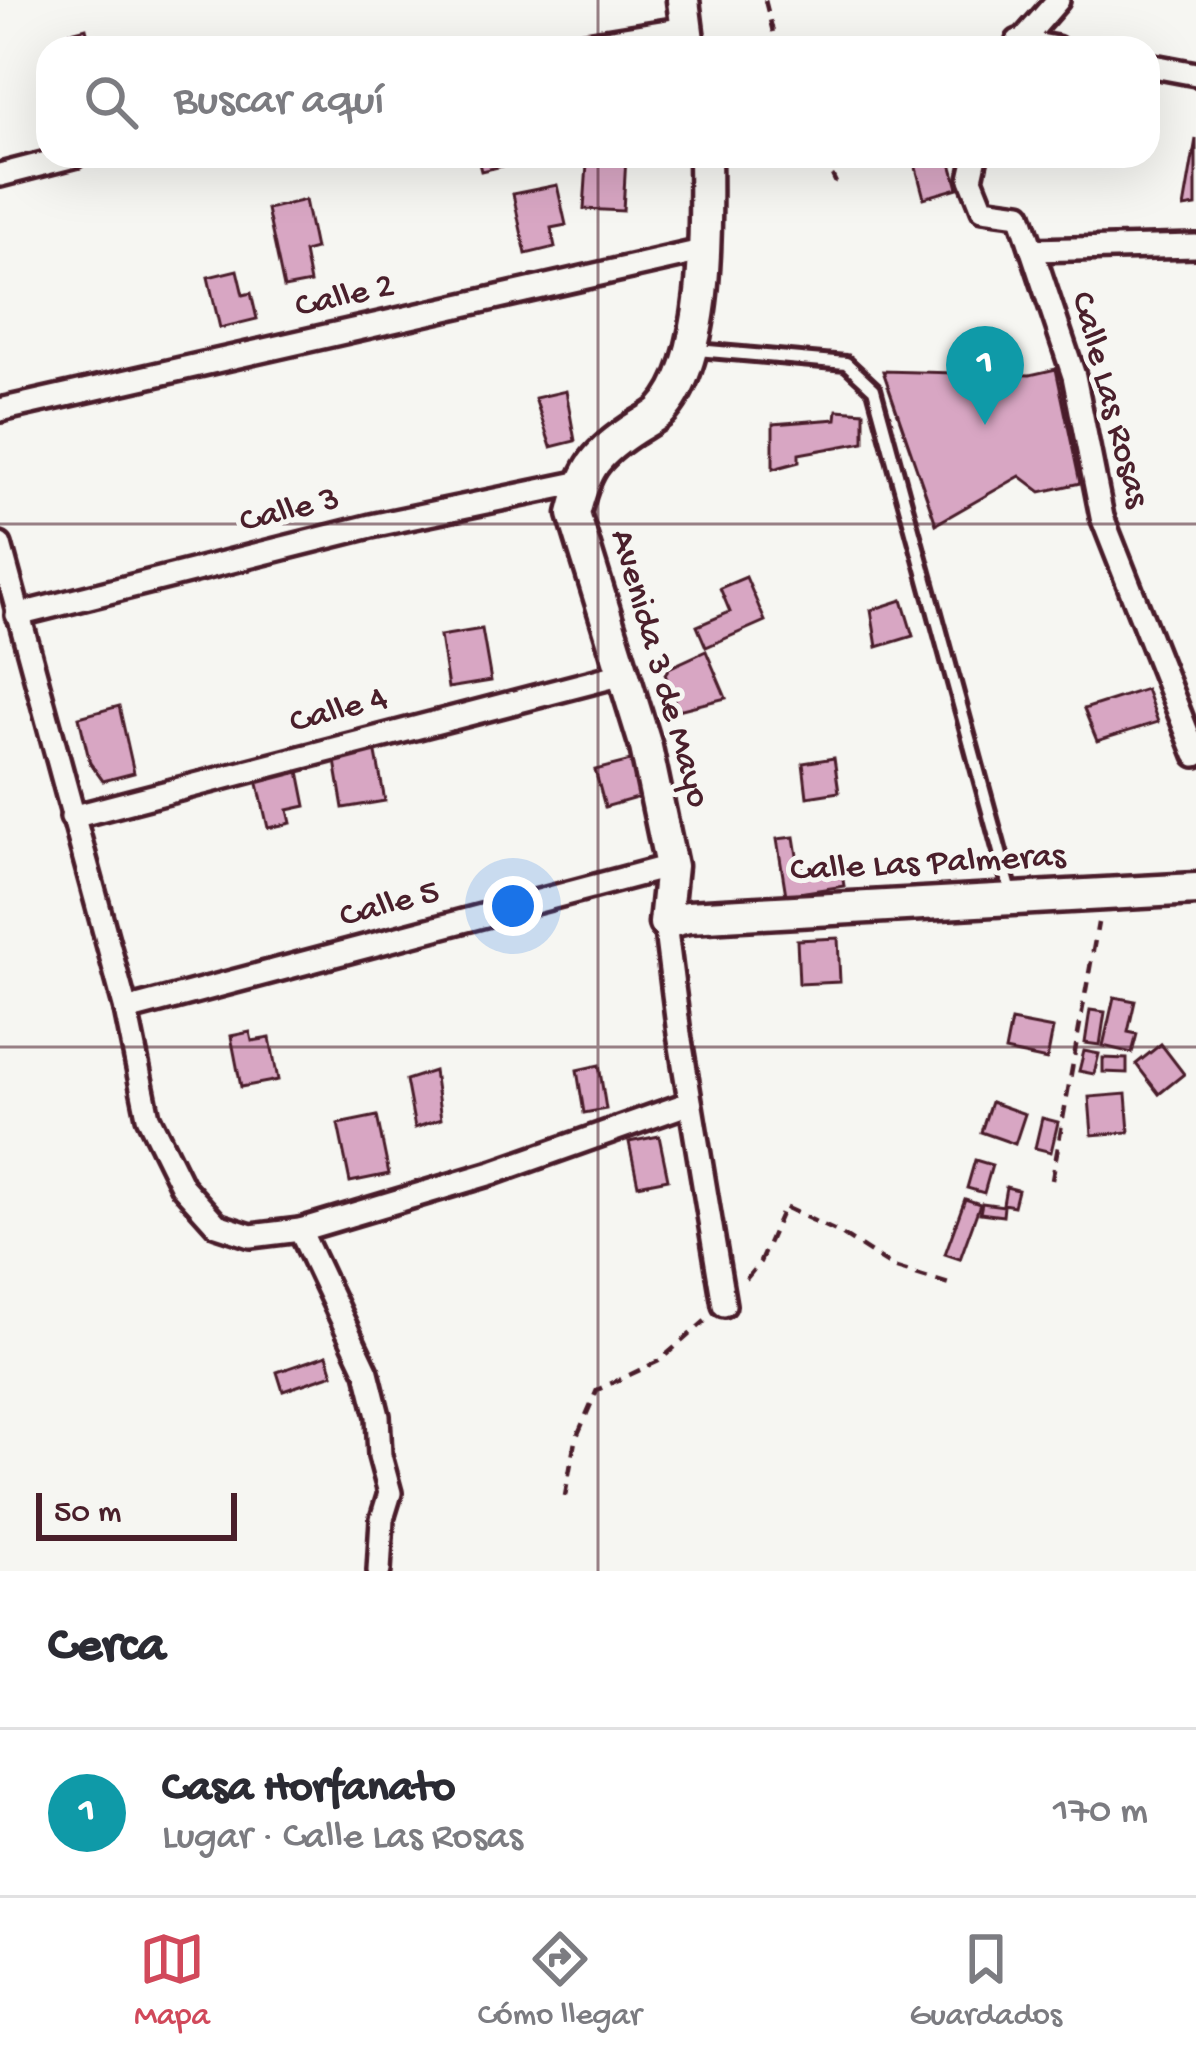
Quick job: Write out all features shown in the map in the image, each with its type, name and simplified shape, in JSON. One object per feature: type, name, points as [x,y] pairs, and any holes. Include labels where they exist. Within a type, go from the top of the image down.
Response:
[{"type":"street","points":[[1025,36],[1058,0]]},
{"type":"street","points":[[627,36],[686,25]]},
{"type":"street","points":[[1160,67],[1196,74]]},
{"type":"street","points":[[0,176],[36,166]]},
{"type":"street","points":[[582,482],[593,459],[660,411],[684,375],[706,250],[706,168]]},
{"type":"street","name":"Calle Las Rosas","points":[[973,168],[971,179],[983,208],[1020,214],[1075,376],[1102,518],[1187,711],[1196,754]]},
{"type":"street","points":[[1032,250],[1196,246]]},
{"type":"street","name":"Calle 2","points":[[0,410],[706,250]]},
{"type":"street","name":"Calle 3","points":[[17,615],[371,526],[582,482]]},
{"type":"street","name":"Avenida 3 de Mayo","points":[[582,482],[574,514],[646,747],[671,866],[665,923],[724,1305]]},
{"type":"street","points":[[0,545],[126,1010],[148,1117],[182,1186],[218,1226],[251,1236],[300,1230],[495,1172],[690,1103]]},
{"type":"street","name":"Calle 4","points":[[72,817],[623,674]]},
{"type":"street","name":"Calle 5","points":[[126,1010],[671,866]]},
{"type":"street","name":"Calle Las Palmeras","points":[[665,923],[688,917],[1196,889]]},
{"type":"street","points":[[300,1230],[367,1372],[378,1416],[380,1456],[390,1493],[382,1519],[379,1571]]},
{"type":"lane","points":[[689,349],[846,363],[874,389],[1013,899]]},
{"type":"path","points":[[765,0],[774,36]]},
{"type":"path","points":[[829,168],[836,183]]},
{"type":"path","points":[[1052,1180],[1104,894]]},
{"type":"building","points":[[86,28],[88,36],[68,36]]},
{"type":"building","points":[[1196,139],[1196,206],[1184,208]]},
{"type":"building","points":[[587,168],[625,168],[623,211],[584,209]]},
{"type":"building","points":[[916,168],[952,168],[958,188],[924,198]]},
{"type":"building","points":[[557,185],[566,225],[551,228],[555,247],[526,254],[513,194]]},
{"type":"building","points":[[305,200],[315,249],[304,252],[310,283],[284,288],[267,209]]},
{"type":"building","points":[[237,270],[243,295],[251,293],[257,319],[220,328],[208,277]]},
{"type":"building","points":[[1056,369],[1080,483],[1041,492],[1020,476],[936,524],[883,371],[1030,375]]},
{"type":"building","points":[[566,391],[575,441],[551,447],[535,398]]},
{"type":"building","points":[[837,410],[864,412],[864,442],[799,454],[799,462],[773,469],[773,424],[836,419]]},
{"type":"building","points":[[746,577],[765,621],[706,647],[697,626],[730,612],[720,588]]},
{"type":"building","points":[[902,600],[913,636],[877,647],[871,610]]},
{"type":"building","points":[[482,629],[491,681],[448,688],[440,636]]},
{"type":"building","points":[[706,651],[726,698],[678,710],[665,674]]},
{"type":"building","points":[[1146,689],[1158,722],[1097,741],[1084,709]]},
{"type":"building","points":[[119,706],[134,773],[103,781],[90,763],[79,717]]},
{"type":"building","points":[[375,748],[385,801],[343,808],[334,755]]},
{"type":"building","points":[[834,758],[839,792],[807,797],[803,763]]},
{"type":"building","points":[[638,759],[647,795],[605,807],[595,770]]},
{"type":"building","points":[[298,766],[306,806],[288,810],[291,823],[268,828],[256,775]]},
{"type":"building","points":[[794,837],[799,868],[840,861],[844,886],[786,895],[777,839]]},
{"type":"building","points":[[838,938],[840,982],[799,984],[797,940]]},
{"type":"building","points":[[1114,997],[1135,1001],[1128,1032],[1137,1034],[1132,1053],[1103,1046]]},
{"type":"building","points":[[1090,1010],[1105,1012],[1100,1045],[1085,1043]]},
{"type":"building","points":[[1011,1021],[1053,1029],[1047,1060],[1005,1051]]},
{"type":"building","points":[[250,1032],[252,1041],[270,1038],[278,1080],[241,1087],[231,1036]]},
{"type":"building","points":[[1161,1044],[1184,1074],[1159,1094],[1136,1064]]},
{"type":"building","points":[[1084,1051],[1099,1054],[1094,1074],[1079,1071]]},
{"type":"building","points":[[1103,1058],[1127,1059],[1127,1073],[1103,1072]]},
{"type":"building","points":[[599,1065],[606,1109],[584,1113],[577,1070]]},
{"type":"building","points":[[434,1071],[441,1119],[415,1128],[406,1080]]},
{"type":"building","points":[[1126,1094],[1129,1132],[1092,1135],[1089,1097]]},
{"type":"building","points":[[991,1102],[1025,1114],[1015,1144],[981,1132]]},
{"type":"building","points":[[377,1116],[389,1174],[350,1182],[338,1124]]},
{"type":"building","points":[[1042,1118],[1058,1122],[1051,1152],[1035,1148]]},
{"type":"building","points":[[659,1136],[668,1179],[638,1185],[629,1142]]},
{"type":"building","points":[[975,1160],[992,1165],[984,1193],[967,1188]]},
{"type":"building","points":[[1006,1187],[1018,1190],[1014,1206],[1003,1204]]},
{"type":"building","points":[[965,1199],[980,1204],[960,1259],[945,1254]]},
{"type":"building","points":[[982,1203],[1004,1206],[1003,1216],[980,1213]]},
{"type":"building","points":[[327,1355],[333,1374],[283,1391],[277,1372]]},
{"type":"place","name":"Casa Horfanato","points":[[985,425]]}]
